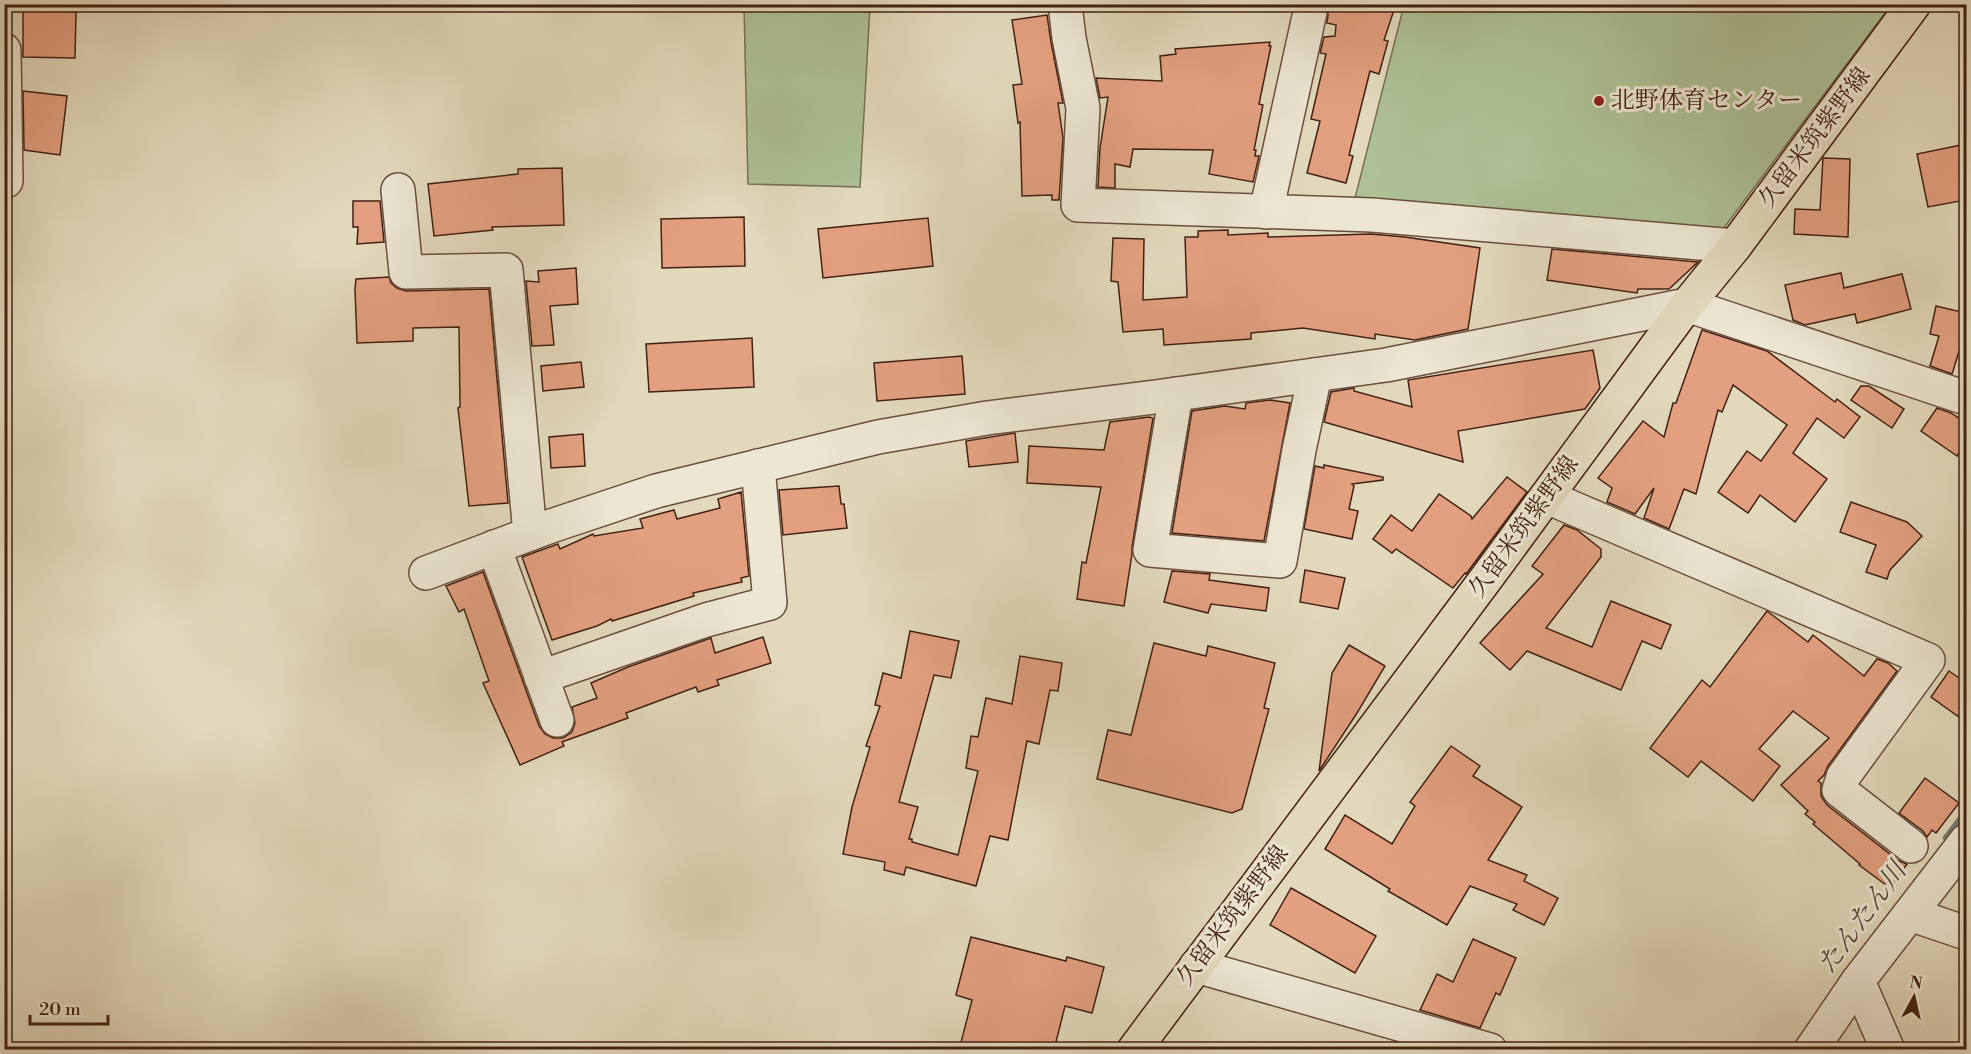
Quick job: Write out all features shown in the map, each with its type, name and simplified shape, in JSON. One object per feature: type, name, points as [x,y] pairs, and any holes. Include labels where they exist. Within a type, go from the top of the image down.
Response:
[{"type":"main road","name":"久留米筑紫野線","points":[[1134,1050],[1687,305],[1735,246],[1914,4]]},
{"type":"street","points":[[1065,4],[1069,38],[1083,108],[1078,206],[1372,215],[1735,246]]},
{"type":"street","points":[[1266,212],[1310,12]]},
{"type":"street","points":[[4,50],[6,182]]},
{"type":"street","points":[[398,190],[406,273],[506,270],[530,534]]},
{"type":"street","points":[[426,573],[530,534],[656,491],[900,433],[987,418],[1386,364],[1687,305],[1966,398]]},
{"type":"street","points":[[1176,394],[1150,550],[1280,561],[1299,450],[1315,375]]},
{"type":"street","points":[[541,676],[706,620],[770,603],[758,466]]},
{"type":"street","points":[[1546,497],[1928,660],[1843,777],[1839,790],[1911,846]]},
{"type":"street","points":[[494,547],[557,720]]},
{"type":"street","points":[[1811,1050],[1858,981],[1966,841]]},
{"type":"street","points":[[1910,914],[1966,933]]},
{"type":"street","points":[[1196,966],[1416,1040],[1490,1050]]},
{"type":"street","points":[[1858,981],[1888,1050]]},
{"type":"green space","points":[[744,5],[870,5],[860,187],[748,184]]},
{"type":"green space","name":"北野体育センター","points":[[1404,5],[1891,5],[1714,241],[1355,198]]},
{"type":"building","points":[[1327,4],[1396,4],[1384,40],[1388,41],[1379,74],[1370,71],[1349,155],[1353,156],[1346,183],[1307,173],[1320,121],[1311,119],[1326,54],[1320,53],[1324,37],[1335,36],[1336,25],[1327,23]]},
{"type":"building","points":[[23,11],[76,12],[75,58],[23,57]]},
{"type":"building","points":[[1047,15],[1063,103],[1058,103],[1063,138],[1059,200],[1052,200],[1052,195],[1022,196],[1020,122],[1018,123],[1013,85],[1022,84],[1012,20]]},
{"type":"building","points":[[1270,42],[1259,104],[1263,105],[1254,150],[1256,150],[1255,156],[1259,156],[1253,182],[1209,174],[1213,150],[1133,149],[1130,167],[1115,164],[1115,188],[1098,187],[1100,148],[1108,97],[1100,98],[1096,78],[1162,81],[1160,56],[1176,54],[1175,49]]},
{"type":"building","points":[[23,91],[67,96],[60,155],[24,150]]},
{"type":"building","points":[[1966,144],[1966,200],[1928,207],[1917,154]]},
{"type":"building","points":[[1823,158],[1850,159],[1848,237],[1794,234],[1795,209],[1820,210]]},
{"type":"building","points":[[562,168],[564,225],[492,227],[493,230],[434,236],[428,184],[518,174],[518,169]]},
{"type":"building","points":[[353,201],[380,201],[384,242],[357,244],[358,227],[353,227]]},
{"type":"building","points":[[744,217],[745,266],[662,268],[661,219]]},
{"type":"building","points":[[928,218],[933,266],[823,278],[818,229]]},
{"type":"building","points":[[1228,230],[1228,235],[1268,233],[1268,237],[1371,234],[1480,248],[1468,329],[1415,340],[1375,334],[1375,339],[1303,328],[1251,333],[1251,339],[1164,345],[1163,329],[1123,332],[1118,282],[1111,281],[1113,238],[1144,239],[1143,300],[1187,297],[1185,237],[1198,237],[1198,231]]},
{"type":"building","points":[[1552,249],[1698,262],[1669,289],[1638,289],[1637,293],[1547,280]]},
{"type":"building","points":[[576,268],[578,304],[550,306],[554,345],[532,346],[526,281],[539,282],[538,271]]},
{"type":"building","points":[[1841,273],[1844,288],[1902,274],[1911,309],[1857,323],[1855,314],[1805,325],[1793,320],[1785,285]]},
{"type":"building","points":[[389,277],[391,283],[397,288],[406,291],[489,289],[508,503],[469,506],[458,408],[460,407],[459,327],[413,328],[413,341],[357,343],[356,279]]},
{"type":"building","points":[[1936,306],[1966,313],[1966,343],[1962,342],[1952,374],[1930,366],[1939,336],[1930,334]]},
{"type":"building","points":[[1702,330],[1767,351],[1835,402],[1837,399],[1860,417],[1844,438],[1817,418],[1793,453],[1827,479],[1795,522],[1760,495],[1748,513],[1718,492],[1747,451],[1761,461],[1787,425],[1733,385],[1722,412],[1718,410],[1696,494],[1684,489],[1669,529],[1644,518],[1654,488],[1635,514],[1607,502],[1612,488],[1598,478],[1643,421],[1664,437],[1673,403],[1676,403]]},
{"type":"building","points":[[752,338],[754,387],[649,392],[646,344]]},
{"type":"building","points":[[1593,350],[1600,388],[1585,409],[1458,431],[1463,462],[1324,422],[1331,392],[1354,388],[1354,391],[1412,407],[1408,380]]},
{"type":"building","points":[[962,356],[965,394],[877,401],[874,363]]},
{"type":"building","points":[[581,362],[584,387],[543,391],[541,366]]},
{"type":"building","points":[[1861,386],[1869,386],[1904,409],[1892,428],[1851,400]]},
{"type":"building","points":[[1270,400],[1290,403],[1264,541],[1172,533],[1192,411],[1225,406],[1245,409],[1246,403]]},
{"type":"building","points":[[1937,408],[1951,413],[1966,423],[1966,443],[1957,456],[1921,431]]},
{"type":"building","points":[[1153,418],[1124,606],[1077,599],[1082,562],[1086,563],[1101,487],[1027,483],[1029,446],[1104,450],[1110,422]]},
{"type":"building","points":[[1015,433],[1018,462],[969,467],[966,441]]},
{"type":"building","points":[[583,434],[585,466],[551,468],[549,437]]},
{"type":"building","points":[[1324,465],[1383,477],[1383,480],[1352,484],[1354,486],[1349,509],[1358,511],[1352,539],[1304,529],[1315,466],[1324,468]]},
{"type":"building","points":[[1507,477],[1527,492],[1453,588],[1396,549],[1392,553],[1373,539],[1391,515],[1412,531],[1439,494],[1472,519]]},
{"type":"building","points":[[839,486],[847,528],[783,535],[779,490]]},
{"type":"building","points":[[741,492],[749,576],[741,578],[742,582],[693,593],[694,596],[612,621],[611,619],[597,626],[552,640],[522,557],[558,544],[560,549],[593,534],[594,536],[643,528],[640,519],[674,510],[677,519],[720,508],[718,499]]},
{"type":"building","points":[[1851,502],[1907,522],[1922,536],[1890,570],[1887,579],[1866,572],[1876,545],[1840,532]]},
{"type":"building","points":[[1564,525],[1577,530],[1601,549],[1601,557],[1546,628],[1592,647],[1611,601],[1671,625],[1661,649],[1642,641],[1621,690],[1527,651],[1510,670],[1480,643],[1543,574],[1532,566]]},
{"type":"building","points":[[1305,570],[1345,578],[1338,609],[1300,602]]},
{"type":"building","points":[[1172,571],[1210,574],[1209,580],[1269,588],[1266,611],[1211,604],[1208,613],[1164,602]]},
{"type":"building","points":[[483,572],[539,726],[545,734],[553,738],[563,738],[572,732],[575,723],[572,707],[597,698],[591,683],[628,667],[711,638],[715,653],[763,637],[771,663],[717,680],[719,685],[698,692],[696,687],[626,713],[628,718],[562,742],[564,746],[520,765],[483,683],[489,681],[464,609],[459,612],[446,586]]},
{"type":"building","points":[[1767,611],[1808,642],[1813,635],[1864,676],[1877,659],[1888,663],[1897,671],[1818,781],[1821,783],[1821,796],[1827,805],[1899,861],[1907,864],[1890,888],[1859,865],[1813,824],[1815,822],[1805,814],[1808,811],[1781,785],[1829,738],[1793,711],[1759,749],[1780,766],[1753,801],[1701,761],[1688,777],[1650,748],[1702,680],[1710,687]]},
{"type":"building","points":[[910,631],[959,641],[951,678],[934,675],[899,802],[918,807],[909,839],[912,839],[912,842],[958,855],[978,771],[966,768],[971,736],[978,737],[986,698],[1012,704],[1020,656],[1062,663],[1058,691],[1050,690],[1039,744],[1027,741],[1008,840],[990,836],[976,886],[906,867],[904,875],[884,870],[885,862],[843,854],[852,807],[870,747],[866,746],[880,706],[875,705],[883,673],[901,678]]},
{"type":"building","points":[[1154,643],[1206,656],[1208,646],[1275,663],[1264,708],[1269,709],[1242,809],[1232,813],[1097,779],[1108,730],[1131,735]]},
{"type":"building","points":[[1349,645],[1385,666],[1319,771],[1332,673]]},
{"type":"building","points":[[1949,671],[1966,683],[1966,722],[1931,697]]},
{"type":"building","points":[[1451,746],[1480,766],[1473,776],[1522,807],[1488,860],[1527,875],[1524,881],[1558,898],[1544,925],[1513,910],[1517,904],[1470,886],[1447,925],[1388,891],[1390,889],[1325,849],[1345,815],[1392,844],[1415,806],[1410,802]]},
{"type":"building","points":[[1925,778],[1959,803],[1936,833],[1932,830],[1927,837],[1923,831],[1899,813]]},
{"type":"building","points":[[1291,888],[1376,936],[1355,973],[1270,925]]},
{"type":"building","points":[[971,937],[1066,961],[1067,957],[1104,967],[1092,1013],[1065,1006],[1054,1050],[959,1050],[972,1000],[956,995]]},
{"type":"building","points":[[1473,939],[1516,958],[1500,995],[1496,993],[1480,1028],[1420,1010],[1437,974],[1453,982]]},
{"type":"waterway","name":"たんたん川","points":[[1947,838],[1966,813]]},
{"type":"place","name":"北野体育センター","points":[[1599,101]]}]
